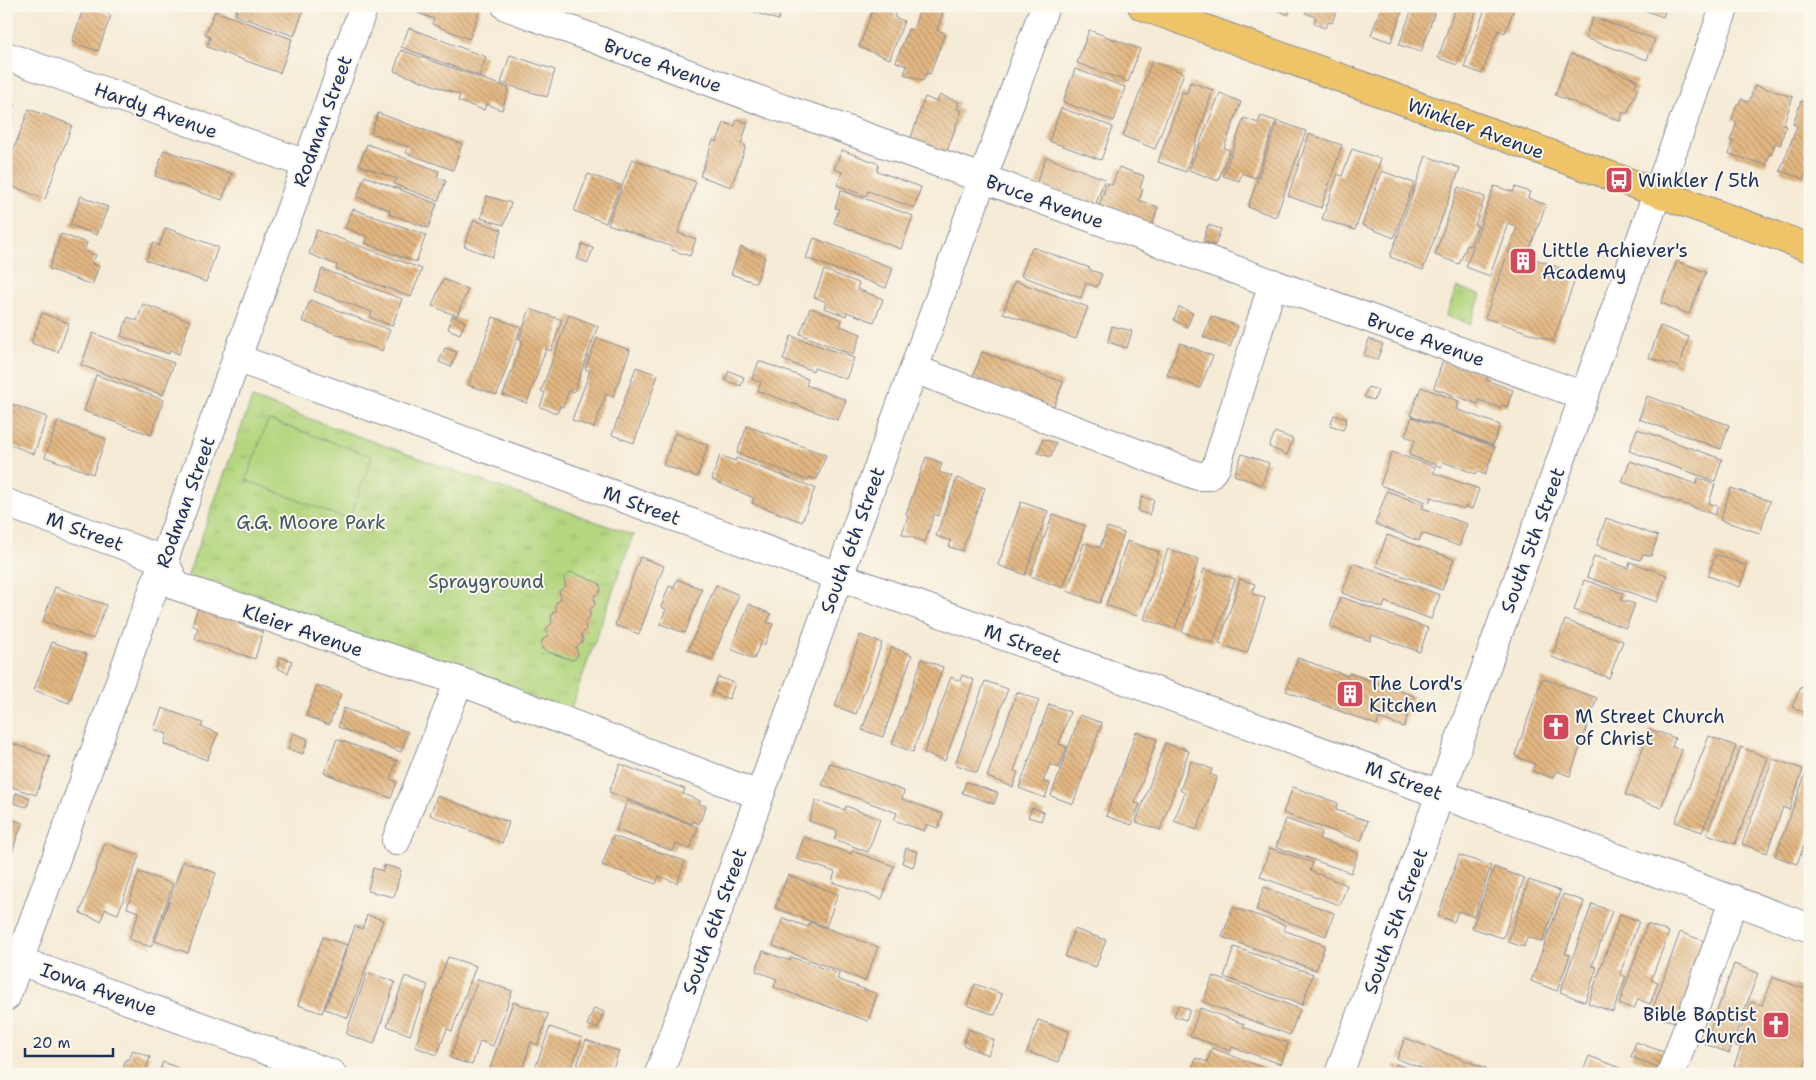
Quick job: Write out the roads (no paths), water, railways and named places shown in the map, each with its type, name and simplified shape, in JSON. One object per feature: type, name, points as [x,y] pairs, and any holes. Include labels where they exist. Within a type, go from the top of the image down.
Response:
[{"type":"main road","name":"Winkler Avenue","points":[[1142,6],[1810,248]]},
{"type":"street","name":"Rodman Street","points":[[6,998],[13,958],[164,560],[364,6]]},
{"type":"street","name":"Bruce Avenue","points":[[506,6],[781,108],[984,179],[1584,396]]},
{"type":"street","name":"South 6th Street","points":[[659,1074],[1045,6]]},
{"type":"street","name":"South 5th Street","points":[[1339,1074],[1725,6]]},
{"type":"street","name":"Hardy Avenue","points":[[6,56],[306,164]]},
{"type":"street","points":[[914,369],[1198,476],[1208,476],[1216,467],[1273,284]]},
{"type":"street","name":"M Street","points":[[236,358],[1810,928]]},
{"type":"street","name":"M Street","points":[[6,502],[164,560]]},
{"type":"street","name":"Kleier Avenue","points":[[164,560],[176,586],[459,681],[759,795]]},
{"type":"street","points":[[396,841],[459,681]]},
{"type":"street","points":[[1671,1074],[1734,899]]},
{"type":"street","name":"Iowa Avenue","points":[[13,958],[332,1074]]},
{"type":"place","name":"Winkler / 5th","points":[[1619,180]]},
{"type":"place","name":"Little Achiever's Academy","points":[[1523,261]]},
{"type":"place","name":"The Lord's Kitchen","points":[[1350,694]]},
{"type":"place","name":"M Street Church of Christ","points":[[1556,727]]},
{"type":"place","name":"Bible Baptist Church","points":[[1776,1025]]},
{"type":"park label","name":"G.G. Moore Park","points":[[311,522]]},
{"type":"park label","name":"Sprayground","points":[[486,581]]}]
